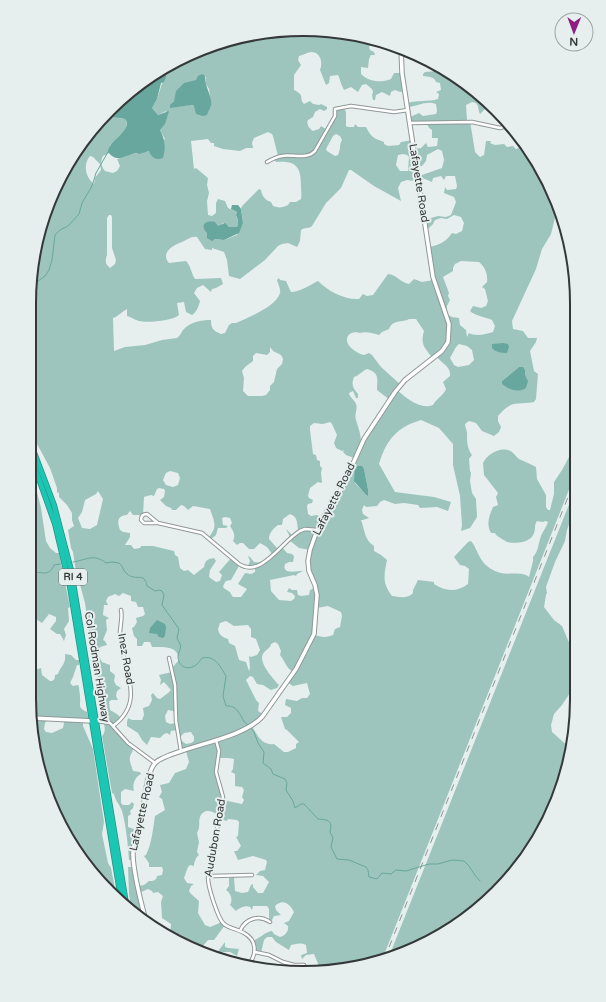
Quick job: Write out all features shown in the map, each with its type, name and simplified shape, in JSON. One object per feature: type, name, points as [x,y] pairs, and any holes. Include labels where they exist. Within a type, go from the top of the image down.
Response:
[{"type":"highway","name":"Col Rodman Highway","points":[[36,457],[54,505],[68,554],[120,894]]},
{"type":"highway","name":"Col Rodman Highway","points":[[36,470],[62,547],[125,898]]},
{"type":"street","name":"Lafayette Road","points":[[144,914],[134,866],[133,852],[141,821],[148,778],[155,764],[160,760],[240,731],[259,719],[296,670],[314,634],[316,621],[317,595],[308,561],[317,530],[324,515],[343,486],[364,439],[394,392],[405,380],[442,351],[448,342],[449,324],[433,277],[401,65],[402,55]]},
{"type":"street","points":[[267,162],[280,156],[307,156],[314,152],[335,116],[335,109],[351,106],[390,112],[408,110]]},
{"type":"street","points":[[410,123],[472,122],[500,128],[504,127]]},
{"type":"street","points":[[158,523],[148,515],[145,514],[141,517],[141,520],[144,523],[158,523],[202,533],[243,567],[251,568],[256,568],[264,563],[300,531],[305,529],[317,530]]},
{"type":"street","name":"Inez Road","points":[[112,726],[123,717],[129,708],[132,693],[120,639],[121,610]]},
{"type":"street","points":[[170,658],[175,684],[176,721],[181,752]]},
{"type":"street","points":[[37,718],[107,722],[130,744],[155,764]]},
{"type":"street","name":"Audubon Road","points":[[216,740],[219,754],[216,772],[223,797],[208,886],[222,922],[230,928],[247,934],[255,946],[255,952]]},
{"type":"street","points":[[209,875],[252,876]]},
{"type":"street","points":[[240,931],[249,919],[266,919],[270,922]]},
{"type":"street","points":[[251,961],[255,952],[269,954],[283,962],[294,965],[304,964]]},
{"type":"shaded area","points":[[303,36],[338,38],[371,45],[369,47],[370,50],[374,52],[375,55],[371,55],[368,68],[361,67],[361,74],[371,80],[383,81],[391,79],[394,73],[402,73],[405,91],[400,92],[395,90],[391,92],[390,96],[382,92],[376,95],[375,100],[373,100],[372,89],[366,84],[362,85],[358,92],[351,87],[344,90],[338,75],[330,76],[329,83],[326,85],[320,70],[321,64],[319,56],[315,53],[309,52],[299,56],[298,60],[301,65],[294,75],[294,90],[301,95],[304,104],[310,101],[313,104],[321,104],[327,107],[324,111],[320,109],[315,112],[313,117],[308,120],[307,123],[310,129],[313,131],[319,129],[321,126],[326,129],[335,112],[343,106],[346,112],[346,126],[354,127],[355,124],[358,127],[366,127],[373,137],[384,142],[384,144],[388,146],[399,145],[401,142],[413,140],[415,149],[421,148],[426,143],[428,147],[437,146],[438,138],[432,138],[432,130],[426,122],[411,123],[410,117],[419,113],[423,116],[436,114],[436,104],[425,103],[408,107],[408,103],[438,99],[439,94],[436,92],[441,90],[440,83],[436,82],[432,78],[423,76],[425,72],[435,71],[466,91],[487,109],[485,109],[480,114],[476,103],[472,102],[466,105],[467,120],[470,121],[475,152],[480,157],[484,155],[486,141],[491,141],[490,143],[495,145],[504,144],[507,147],[513,146],[516,149],[520,147],[542,185],[556,216],[551,234],[542,249],[536,269],[512,321],[513,329],[523,331],[528,338],[537,338],[530,351],[534,371],[538,374],[536,399],[534,402],[514,404],[507,407],[498,416],[498,421],[501,427],[499,432],[494,436],[482,431],[476,423],[469,421],[465,424],[469,450],[472,455],[469,459],[471,473],[470,481],[472,493],[476,499],[477,517],[470,528],[461,531],[460,496],[453,465],[453,444],[439,428],[421,420],[405,426],[389,441],[379,464],[395,492],[434,497],[451,502],[448,511],[437,507],[420,508],[418,505],[404,503],[395,504],[384,500],[377,506],[366,507],[364,505],[362,510],[363,514],[369,518],[361,520],[368,541],[374,546],[374,551],[387,560],[385,583],[392,596],[403,597],[411,595],[418,580],[434,582],[434,584],[438,586],[451,590],[464,587],[468,584],[469,569],[460,565],[454,557],[468,542],[471,541],[482,561],[490,568],[504,574],[523,574],[529,577],[533,557],[548,522],[537,521],[535,531],[530,539],[522,542],[507,542],[495,533],[491,533],[489,530],[490,514],[493,507],[498,505],[496,497],[498,493],[484,475],[483,463],[491,454],[499,450],[508,450],[519,459],[536,467],[537,479],[546,495],[546,507],[550,510],[554,494],[554,482],[570,455],[570,487],[385,953],[355,961],[319,965],[314,954],[306,955],[302,959],[301,955],[307,953],[306,945],[291,945],[289,950],[276,942],[272,937],[267,937],[264,940],[261,953],[255,953],[253,941],[272,931],[280,937],[284,936],[288,930],[288,926],[284,923],[289,921],[294,912],[288,904],[281,902],[275,906],[276,910],[281,915],[274,916],[271,922],[269,921],[269,909],[267,906],[253,906],[252,910],[248,906],[236,911],[230,905],[231,897],[226,890],[229,886],[229,878],[234,877],[235,891],[242,893],[248,892],[253,884],[253,887],[258,893],[263,893],[269,882],[263,876],[256,875],[260,871],[265,870],[267,862],[266,860],[253,856],[238,860],[234,851],[237,851],[241,846],[236,837],[238,836],[239,822],[237,820],[228,819],[227,821],[220,819],[216,814],[210,811],[204,812],[199,819],[199,828],[197,833],[199,842],[197,852],[199,855],[195,860],[194,866],[190,865],[188,867],[184,878],[187,883],[194,884],[191,886],[189,891],[199,901],[198,913],[205,925],[210,927],[222,922],[225,925],[214,940],[208,940],[203,947],[170,931],[171,924],[162,918],[161,902],[163,896],[158,892],[153,893],[148,889],[139,893],[144,914],[130,903],[128,867],[133,867],[138,886],[144,885],[149,881],[156,879],[157,876],[162,875],[162,867],[149,867],[149,863],[144,856],[146,855],[150,846],[155,816],[165,810],[162,799],[159,797],[162,792],[160,785],[169,783],[175,773],[186,769],[189,762],[186,751],[181,752],[179,741],[180,737],[177,730],[171,731],[170,735],[167,733],[164,734],[160,738],[151,737],[147,745],[138,733],[127,726],[127,722],[128,718],[132,720],[142,720],[144,715],[143,708],[149,706],[152,700],[151,695],[153,693],[160,699],[171,690],[164,682],[160,685],[161,680],[159,675],[172,672],[171,669],[179,660],[178,655],[173,649],[152,647],[150,642],[144,642],[142,646],[137,646],[137,639],[134,636],[132,628],[137,622],[136,618],[145,614],[143,607],[138,607],[136,602],[131,601],[131,596],[123,593],[119,596],[115,594],[108,597],[106,601],[108,605],[104,605],[103,615],[109,618],[106,620],[107,630],[103,640],[107,645],[100,647],[99,656],[102,662],[110,665],[110,671],[115,675],[114,681],[116,685],[121,688],[117,691],[116,696],[118,700],[111,700],[109,702],[110,710],[121,718],[113,726],[134,748],[130,757],[131,764],[133,771],[140,772],[141,774],[134,781],[134,791],[125,789],[121,792],[121,803],[123,805],[129,805],[132,802],[134,804],[130,811],[131,814],[128,816],[128,827],[137,830],[133,846],[133,860],[129,860],[127,835],[121,809],[114,794],[112,793],[102,736],[105,731],[105,727],[96,667],[92,653],[85,603],[79,581],[77,579],[68,530],[74,526],[72,513],[59,497],[50,468],[36,442],[36,303],[38,268],[45,234],[56,201],[72,169],[91,140],[113,115],[118,118],[125,119],[127,122],[125,131],[110,145],[109,153],[103,156],[101,160],[101,164],[105,171],[113,173],[117,171],[120,166],[117,159],[132,154],[150,151],[165,139],[160,130],[166,120],[166,111],[158,115],[152,108],[161,87],[164,76],[185,64],[217,50],[251,41],[268,38]],"holes":[[[206,77],[211,106],[208,110],[191,105],[179,106],[172,103],[196,80]],[[268,132],[272,134],[278,156],[274,158],[276,162],[289,162],[296,166],[299,170],[301,180],[301,199],[296,202],[290,202],[284,207],[277,207],[273,206],[271,202],[265,199],[261,190],[259,189],[241,208],[243,223],[237,235],[224,240],[212,240],[207,233],[223,223],[229,227],[237,227],[237,212],[228,208],[225,201],[218,199],[216,203],[216,213],[212,216],[208,215],[208,178],[196,168],[194,169],[191,141],[208,139],[211,143],[214,143],[214,146],[223,149],[240,151],[246,148],[253,148],[252,143],[254,138]],[[336,134],[340,136],[342,140],[338,155],[335,156],[326,149],[333,136]],[[438,149],[442,151],[444,160],[442,168],[419,176],[417,167],[422,166],[426,161],[427,155]],[[398,155],[407,155],[409,157],[408,171],[400,171],[396,165]],[[90,156],[100,164],[101,170],[95,178],[94,184],[87,174],[86,163]],[[349,170],[401,201],[398,188],[401,182],[407,180],[414,181],[425,179],[432,182],[433,178],[441,176],[444,180],[446,176],[455,176],[457,186],[456,189],[447,190],[445,187],[444,193],[454,197],[456,202],[451,215],[446,217],[438,216],[424,220],[427,230],[435,220],[441,218],[447,219],[454,215],[461,217],[464,223],[462,231],[456,234],[452,233],[442,243],[428,247],[433,280],[422,282],[414,279],[409,284],[403,282],[394,275],[388,274],[373,295],[367,296],[363,294],[359,299],[353,299],[337,294],[318,281],[301,290],[291,292],[286,281],[280,280],[279,278],[277,280],[280,293],[273,303],[254,315],[236,323],[232,323],[229,325],[225,333],[221,334],[216,332],[211,325],[211,320],[203,320],[189,325],[177,338],[162,340],[145,345],[125,347],[114,351],[113,318],[125,310],[127,309],[127,316],[138,321],[160,321],[171,319],[179,315],[177,303],[184,302],[186,312],[192,315],[195,313],[200,301],[194,293],[197,288],[203,285],[211,292],[212,289],[223,284],[221,278],[195,279],[186,261],[169,263],[166,256],[172,247],[191,238],[197,237],[205,249],[212,250],[212,248],[224,252],[227,260],[229,276],[240,279],[265,260],[278,246],[288,243],[297,247],[300,241],[301,230],[312,226],[326,203],[341,188]],[[111,215],[112,248],[116,260],[115,264],[110,268],[106,264],[107,218]],[[461,261],[479,262],[486,271],[487,282],[482,287],[485,289],[488,301],[486,306],[481,308],[473,306],[470,311],[492,320],[495,326],[493,332],[478,335],[469,333],[467,337],[466,330],[460,325],[459,318],[446,314],[447,306],[450,300],[443,277],[453,271],[455,264]],[[416,319],[424,331],[423,343],[426,349],[433,359],[437,357],[446,365],[450,373],[450,376],[443,382],[446,389],[433,405],[418,405],[409,400],[397,390],[401,385],[381,367],[372,355],[369,353],[364,355],[359,353],[354,350],[347,341],[347,338],[351,333],[367,332],[379,335],[389,329],[395,322]],[[459,344],[467,346],[472,350],[474,360],[469,365],[458,367],[454,365],[450,358]],[[270,347],[273,351],[281,355],[283,359],[282,364],[277,369],[274,382],[270,386],[270,390],[266,395],[248,396],[243,391],[244,378],[242,371],[253,361],[253,356],[256,353],[267,355],[270,352]],[[519,367],[525,370],[525,375],[502,381]],[[367,369],[374,372],[377,376],[377,390],[390,400],[361,442],[356,418],[356,406],[349,393],[353,391],[356,398],[358,398],[358,394],[353,384],[354,377]],[[330,422],[337,435],[334,443],[336,448],[342,451],[344,450],[343,452],[346,455],[354,458],[337,497],[323,518],[317,515],[311,516],[308,514],[307,506],[308,504],[312,503],[313,500],[308,496],[310,488],[318,482],[322,482],[322,468],[320,466],[320,461],[317,460],[316,455],[313,454],[310,426],[314,423],[323,424]],[[364,469],[368,489],[367,496],[355,483]],[[170,471],[178,473],[180,478],[178,485],[173,487],[166,485],[163,480],[166,473]],[[159,488],[164,489],[164,497],[160,500],[172,510],[176,510],[181,505],[188,510],[193,506],[210,509],[214,520],[214,530],[209,537],[211,539],[216,535],[218,528],[226,528],[228,526],[223,525],[222,518],[225,517],[230,518],[232,523],[230,526],[234,534],[233,541],[237,545],[243,543],[249,549],[254,549],[260,543],[267,547],[272,554],[262,563],[254,562],[248,556],[250,561],[248,566],[255,567],[255,572],[251,574],[245,573],[238,584],[247,589],[241,597],[233,597],[230,592],[223,587],[226,581],[231,580],[240,564],[232,557],[219,572],[222,575],[220,581],[216,582],[209,577],[210,570],[216,561],[214,558],[207,560],[204,567],[194,575],[188,570],[184,571],[180,568],[178,557],[175,555],[174,551],[153,546],[141,546],[140,548],[134,549],[131,545],[125,545],[130,537],[130,533],[120,530],[118,524],[121,516],[127,515],[130,511],[133,515],[143,515],[144,497],[151,495],[154,496]],[[98,491],[103,499],[97,525],[90,529],[82,528],[78,518],[82,512],[85,500],[96,494]],[[290,514],[293,515],[297,520],[298,530],[292,535],[286,529],[290,537],[289,540],[299,548],[310,550],[310,571],[315,588],[310,590],[309,595],[301,596],[298,595],[297,590],[292,590],[289,588],[287,592],[292,593],[295,596],[291,601],[279,600],[271,591],[270,580],[294,575],[296,576],[303,571],[290,572],[285,570],[285,564],[293,562],[294,556],[287,553],[281,546],[277,548],[269,539],[271,533],[278,525],[282,525],[283,519]],[[328,606],[341,612],[342,616],[340,627],[335,629],[333,635],[326,637],[314,635],[317,608]],[[226,621],[234,626],[248,625],[251,629],[251,637],[256,639],[260,650],[257,655],[251,657],[249,656],[249,671],[246,662],[239,660],[235,646],[229,643],[228,639],[222,637],[218,629],[220,623]],[[275,642],[278,644],[281,651],[280,655],[293,672],[287,682],[293,686],[307,683],[310,694],[307,698],[302,698],[297,701],[286,699],[285,705],[291,708],[291,713],[287,717],[281,717],[285,729],[299,742],[296,744],[296,748],[288,752],[284,752],[274,744],[263,741],[251,725],[263,714],[258,711],[259,703],[246,680],[250,676],[253,677],[257,684],[263,685],[271,690],[277,688],[279,685],[264,666],[262,657]],[[168,710],[173,711],[175,714],[176,723],[170,724],[166,722],[165,716]],[[191,732],[194,737],[194,741],[186,744],[182,741],[180,737],[184,733]],[[219,758],[234,759],[233,769],[231,772],[235,774],[235,786],[242,787],[244,790],[242,797],[244,800],[242,804],[223,800],[218,779]]]},
{"type":"shaded area","points":[[202,74],[205,77],[211,101],[211,106],[207,115],[203,116],[196,114],[194,106],[192,105],[170,108],[170,105],[174,101],[176,91],[184,83],[196,80],[198,76]]},
{"type":"shaded area","points":[[166,75],[164,82],[161,83],[157,99],[152,108],[158,115],[169,111],[165,124],[160,130],[164,144],[163,158],[154,158],[149,151],[139,154],[132,154],[121,158],[115,158],[112,156],[108,152],[109,148],[124,130],[127,122],[125,119],[113,117],[114,114],[140,91]]},
{"type":"shaded area","points":[[232,205],[238,205],[241,209],[243,223],[239,233],[224,240],[215,239],[212,241],[207,238],[207,233],[204,228],[206,222],[215,222],[218,226],[225,223],[229,227],[237,227],[237,212],[231,209]]},
{"type":"shaded area","points":[[492,344],[508,344],[509,347],[507,353],[498,352],[492,348]]},
{"type":"shaded area","points":[[519,367],[523,367],[525,370],[525,375],[528,381],[526,388],[523,390],[514,390],[502,384],[502,381]]},
{"type":"shaded area","points":[[357,466],[362,466],[364,469],[368,496],[354,481],[355,469]]},
{"type":"shaded area","points":[[36,488],[41,508],[46,541],[50,548],[56,553],[59,553],[70,607],[68,608],[69,621],[64,629],[66,635],[64,641],[60,634],[57,634],[50,629],[56,621],[56,617],[49,614],[42,623],[36,619]]},
{"type":"shaded area","points":[[570,502],[570,522],[565,541],[555,562],[546,587],[547,593],[544,607],[554,620],[562,626],[570,645],[570,693],[554,714],[551,725],[552,732],[566,745],[561,768],[550,801],[534,832],[515,862],[492,888],[466,911],[451,921],[421,938],[391,951]]},
{"type":"shaded area","points":[[157,620],[165,624],[166,627],[165,636],[163,638],[159,637],[157,634],[149,633],[150,628]]},
{"type":"shaded area","points":[[65,654],[71,655],[76,660],[79,660],[79,665],[77,665],[70,683],[73,686],[78,685],[79,687],[80,706],[87,712],[89,721],[83,721],[83,726],[93,749],[104,822],[102,834],[115,889],[91,862],[72,832],[56,801],[41,751],[38,734],[36,670],[41,668],[42,675],[52,681],[64,663]],"holes":[[[48,719],[62,720],[64,723],[63,728],[52,733],[46,732],[44,729],[45,723]]]},
{"type":"shaded area","points":[[225,942],[225,947],[239,949],[237,956],[230,952],[217,952]]},
{"type":"waterway","points":[[37,282],[45,276],[49,270],[52,260],[55,235],[60,230],[68,226],[79,214],[82,203],[92,186],[96,173],[108,152]]},
{"type":"waterway","points":[[73,562],[97,558],[106,563],[119,563],[127,574],[144,579],[147,586],[155,591],[162,591],[164,595],[162,605],[179,629],[177,638],[181,646],[178,660],[184,667],[187,668],[193,667],[202,658],[210,658],[217,662],[226,676],[223,696],[226,706],[231,706],[236,709],[248,725]]},
{"type":"waterway","points":[[36,572],[49,572],[54,565],[60,564]]},
{"type":"waterway","points":[[250,727],[264,752],[263,763],[271,769],[273,774],[285,779],[287,783],[286,790],[293,801],[295,808],[301,804],[304,804],[318,819],[329,821],[331,825],[330,832],[333,838],[331,847],[337,859],[349,860],[366,867],[369,877],[377,879],[382,873],[391,874],[396,870],[406,871],[429,864],[438,864],[452,860],[464,861],[480,881]]},
{"type":"railway","points":[[387,953],[570,492]]}]
